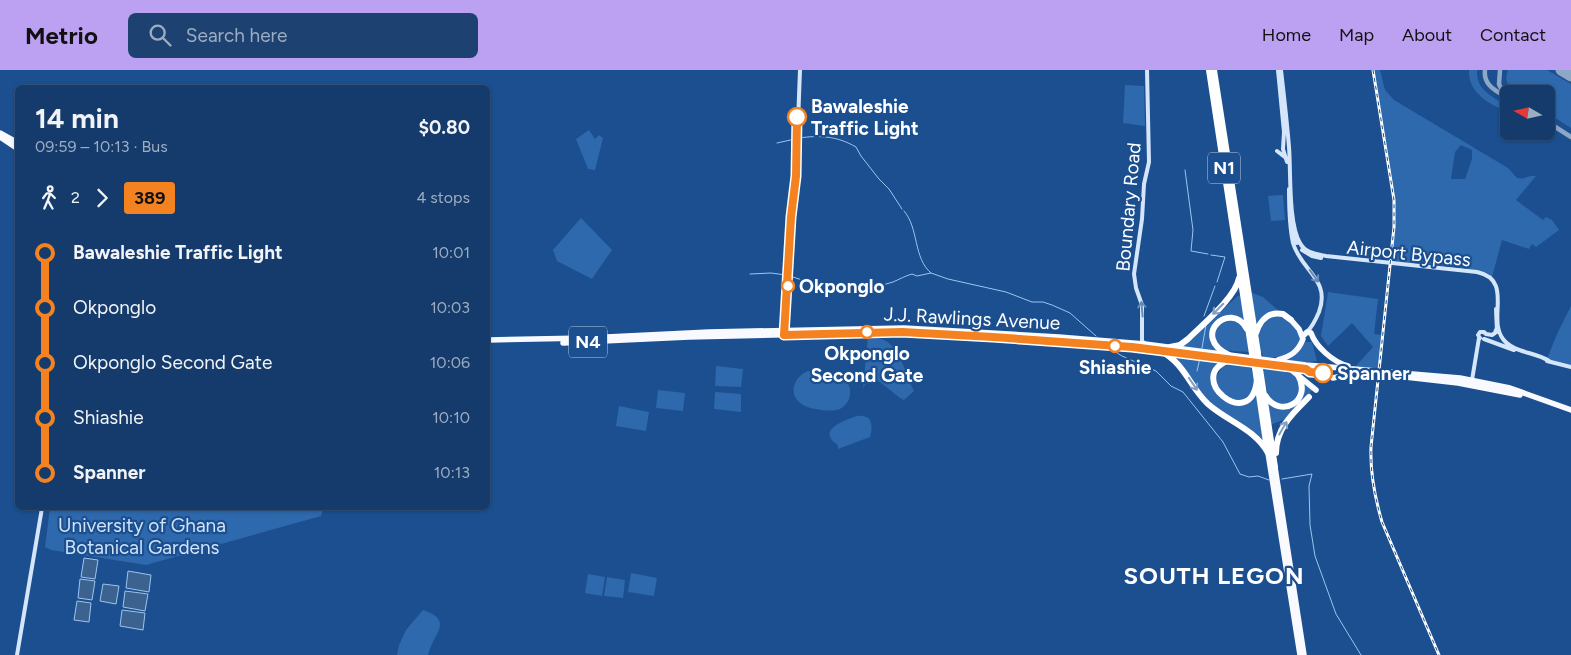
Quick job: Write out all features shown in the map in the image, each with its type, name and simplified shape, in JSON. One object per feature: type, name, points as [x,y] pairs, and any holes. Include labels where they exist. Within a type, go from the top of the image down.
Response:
[{"type":"highway","name":"N1","points":[[1209,70],[1238,267],[1255,353],[1268,453],[1300,655]]},
{"type":"highway","name":"N1","points":[[1214,70],[1244,262],[1252,335]]},
{"type":"highway","points":[[0,133],[15,141]]},
{"type":"highway","points":[[0,137],[15,147]]},
{"type":"highway","points":[[1244,262],[1251,277]]},
{"type":"highway","points":[[1170,348],[1188,340],[1235,290],[1238,282],[1238,267]]},
{"type":"highway","points":[[1235,290],[1243,291]]},
{"type":"highway","points":[[1257,379],[1255,391],[1247,400],[1236,403],[1223,397],[1214,384],[1214,376],[1220,365],[1230,358],[1219,350],[1213,342],[1213,331],[1218,321],[1229,317],[1238,319],[1247,327],[1252,335],[1260,323],[1268,316],[1281,313],[1291,320],[1305,335]]},
{"type":"highway","name":"J.J. Rawlings Avenue","points":[[490,344],[904,328],[1145,344],[1285,366],[1306,367]]},
{"type":"highway","name":"J.J. Rawlings Avenue","points":[[490,340],[571,339],[709,332],[911,332],[1159,350],[1273,361],[1306,367]]},
{"type":"highway","points":[[1273,361],[1297,351],[1305,335],[1311,333],[1317,344],[1335,360],[1360,369]]},
{"type":"highway","points":[[1159,350],[1177,362],[1207,402],[1220,414],[1257,438],[1268,453]]},
{"type":"highway","points":[[1285,366],[1316,390]]},
{"type":"highway","points":[[1306,367],[1449,382],[1498,390],[1520,395],[1571,412]]},
{"type":"highway","name":"N1","points":[[1257,368],[1264,392],[1304,655]]},
{"type":"highway","points":[[1330,369],[1360,369],[1472,380],[1510,388],[1571,412]]},
{"type":"highway","points":[[1332,378],[1354,373]]},
{"type":"highway","points":[[1264,392],[1270,402],[1275,405],[1285,407],[1293,404],[1300,396],[1302,388],[1298,375]]},
{"type":"highway","points":[[1449,382],[1468,382],[1472,380]]},
{"type":"highway","points":[[1275,467],[1276,444],[1280,432],[1288,419],[1309,397]]},
{"type":"main road","points":[[786,332],[800,70]]},
{"type":"main road","name":"Boundary Road","points":[[1145,344],[1142,340],[1142,305],[1136,288],[1135,262],[1142,219],[1144,184],[1149,162],[1147,70]]},
{"type":"main road","points":[[1280,70],[1294,231]]},
{"type":"main road","points":[[1286,148],[1296,249],[1319,282],[1322,295],[1322,302],[1316,318],[1305,335]]},
{"type":"main road","points":[[1277,151],[1286,158]]},
{"type":"main road","name":"Airport Bypass","points":[[1294,231],[1297,244],[1302,250],[1315,257],[1476,274],[1486,277],[1495,289],[1496,326]]},
{"type":"main road","name":"Airport Bypass","points":[[1294,231],[1303,248],[1316,254],[1477,272],[1486,275],[1494,281],[1497,290],[1500,335],[1512,348]]},
{"type":"main road","points":[[1483,337],[1492,336],[1496,326]]},
{"type":"main road","points":[[1496,326],[1501,340],[1512,348]]},
{"type":"main road","points":[[1483,337],[1571,367]]},
{"type":"main road","points":[[1472,380],[1478,349],[1483,337]]},
{"type":"main road","points":[[17,655],[42,510]]},
{"type":"green space","points":[[1373,70],[1380,70],[1385,90],[1394,100],[1508,168],[1517,178],[1536,176],[1516,200],[1543,220],[1546,217],[1552,220],[1559,230],[1536,247],[1532,244],[1529,249],[1502,240],[1492,277],[1471,269],[1391,261],[1394,204]],"holes":[[[1461,145],[1472,150],[1472,159],[1465,179],[1451,179],[1455,152]]]},
{"type":"green space","points":[[1469,70],[1477,70],[1477,77],[1481,87],[1500,101],[1500,108],[1478,94],[1469,77]]},
{"type":"green space","points":[[1508,70],[1547,70],[1571,84],[1571,128],[1555,118],[1555,85],[1509,85]]},
{"type":"green space","points":[[1125,85],[1144,86],[1145,126],[1123,123]]},
{"type":"green space","points":[[589,130],[595,139],[599,135],[603,138],[595,170],[588,169],[576,139]]},
{"type":"green space","points":[[1283,195],[1285,220],[1271,221],[1268,196]]},
{"type":"green space","points":[[581,218],[612,250],[592,279],[557,261],[553,250]]},
{"type":"green space","points":[[1250,292],[1263,297],[1279,311],[1256,327]]},
{"type":"green space","points":[[1328,292],[1378,299],[1374,334],[1382,335],[1378,369],[1355,367],[1373,347],[1352,323],[1328,346],[1321,336]]},
{"type":"green space","points":[[1239,295],[1242,300],[1245,322],[1224,316],[1210,336],[1218,352],[1182,346]]},
{"type":"green space","points":[[1571,306],[1571,366],[1547,359]]},
{"type":"green space","points":[[1283,315],[1296,328],[1301,340],[1286,355],[1264,357],[1257,340],[1259,329],[1271,316]]},
{"type":"green space","points":[[1234,319],[1246,331],[1249,352],[1227,350],[1217,345],[1215,333],[1219,323]]},
{"type":"green space","points":[[868,336],[884,340],[898,355],[914,391],[904,400],[874,379],[869,380],[863,388]]},
{"type":"green space","points":[[1304,342],[1312,342],[1317,361],[1285,360]]},
{"type":"green space","points":[[1171,354],[1222,361],[1212,384],[1238,405],[1256,391],[1266,446],[1205,399],[1180,362]]},
{"type":"green space","points":[[1233,364],[1251,368],[1255,381],[1251,393],[1240,401],[1232,400],[1219,390],[1216,377],[1223,366]]},
{"type":"green space","points":[[716,366],[743,369],[741,387],[715,386]]},
{"type":"green space","points":[[808,371],[835,374],[842,377],[849,385],[850,390],[846,405],[836,410],[827,411],[811,408],[799,402],[794,394],[794,385],[803,373]]},
{"type":"green space","points":[[1263,371],[1286,372],[1296,377],[1299,382],[1298,397],[1287,404],[1275,403],[1268,395]]},
{"type":"green space","points":[[1303,381],[1313,390],[1283,420],[1270,425],[1267,401],[1275,407],[1295,404]]},
{"type":"green space","points":[[658,390],[685,393],[683,411],[656,408]]},
{"type":"green space","points":[[715,392],[741,394],[741,412],[714,409]]},
{"type":"green space","points":[[619,406],[649,412],[646,431],[616,426]]},
{"type":"green space","points":[[857,416],[866,417],[871,422],[870,437],[838,449],[838,445],[832,440],[830,435],[831,430],[834,426]]},
{"type":"green space","name":"University of Ghana Botanical Gardens","points":[[50,510],[322,510],[321,516],[146,565],[51,550],[45,547]]},
{"type":"green space","points":[[631,573],[657,578],[654,596],[628,592]]},
{"type":"green space","points":[[588,574],[605,577],[602,596],[585,593]]},
{"type":"green space","points":[[607,577],[625,580],[623,598],[604,596]]},
{"type":"green space","points":[[423,610],[433,614],[440,623],[428,655],[397,655],[399,645],[406,630]]},
{"type":"shaded area","points":[[84,558],[98,560],[95,579],[81,577]]},
{"type":"shaded area","points":[[128,571],[151,575],[149,592],[126,588]]},
{"type":"shaded area","points":[[80,579],[95,581],[92,600],[78,598]]},
{"type":"shaded area","points":[[103,584],[119,586],[116,604],[100,601]]},
{"type":"shaded area","points":[[125,591],[148,594],[145,611],[123,607]]},
{"type":"shaded area","points":[[77,601],[91,603],[89,622],[74,620]]},
{"type":"shaded area","points":[[122,610],[145,613],[143,630],[120,626]]},
{"type":"waterway","points":[[799,138],[828,137],[856,147],[902,209]]},
{"type":"waterway","points":[[777,143],[795,139]]},
{"type":"waterway","points":[[1185,170],[1193,230],[1191,251],[1208,254]]},
{"type":"waterway","points":[[904,211],[912,226],[921,259],[931,273]]},
{"type":"waterway","points":[[1211,255],[1225,257],[1217,282]]},
{"type":"waterway","points":[[750,274],[771,273],[786,275]]},
{"type":"waterway","points":[[814,284],[843,288],[864,288],[884,285],[912,274],[917,276],[931,273],[948,279],[1006,292],[1032,302],[1043,302],[1052,305],[1070,313],[1096,336]]},
{"type":"waterway","points":[[790,276],[811,283]]},
{"type":"waterway","points":[[1204,316],[1215,286]]},
{"type":"waterway","points":[[1202,348],[1206,325]]},
{"type":"waterway","points":[[1111,349],[1156,371],[1171,386],[1183,392],[1223,442],[1240,474],[1249,477],[1258,476],[1269,480]]},
{"type":"waterway","points":[[1197,371],[1200,358]]},
{"type":"waterway","points":[[1282,479],[1312,474],[1309,486],[1310,525],[1315,556],[1336,614],[1361,655]]},
{"type":"taxiway","points":[[1485,70],[1486,80],[1500,93]]},
{"type":"taxiway","points":[[1500,70],[1500,86]]},
{"type":"taxiway","points":[[1555,127],[1571,137]]},
{"type":"runway","points":[[1561,70],[1571,76]]},
{"type":"railway","points":[[1373,70],[1394,200],[1394,227],[1371,447],[1372,475],[1382,522],[1439,655]]},
{"type":"bus line","name":"389","points":[[797,117],[796,176],[791,217],[788,294],[784,335],[902,332],[1064,342],[1154,349],[1306,369],[1310,372],[1323,373]]},
{"type":"place","name":"Bawaleshie Traffic Light","points":[[797,117]]},
{"type":"place","name":"Okponglo","points":[[788,286]]},
{"type":"place","name":"Okponglo Second Gate","points":[[867,332]]},
{"type":"place","name":"Shiashie","points":[[1115,346]]},
{"type":"place","name":"Spanner","points":[[1323,373]]},
{"type":"district","name":"SOUTH LEGON","points":[[1214,576]]}]
